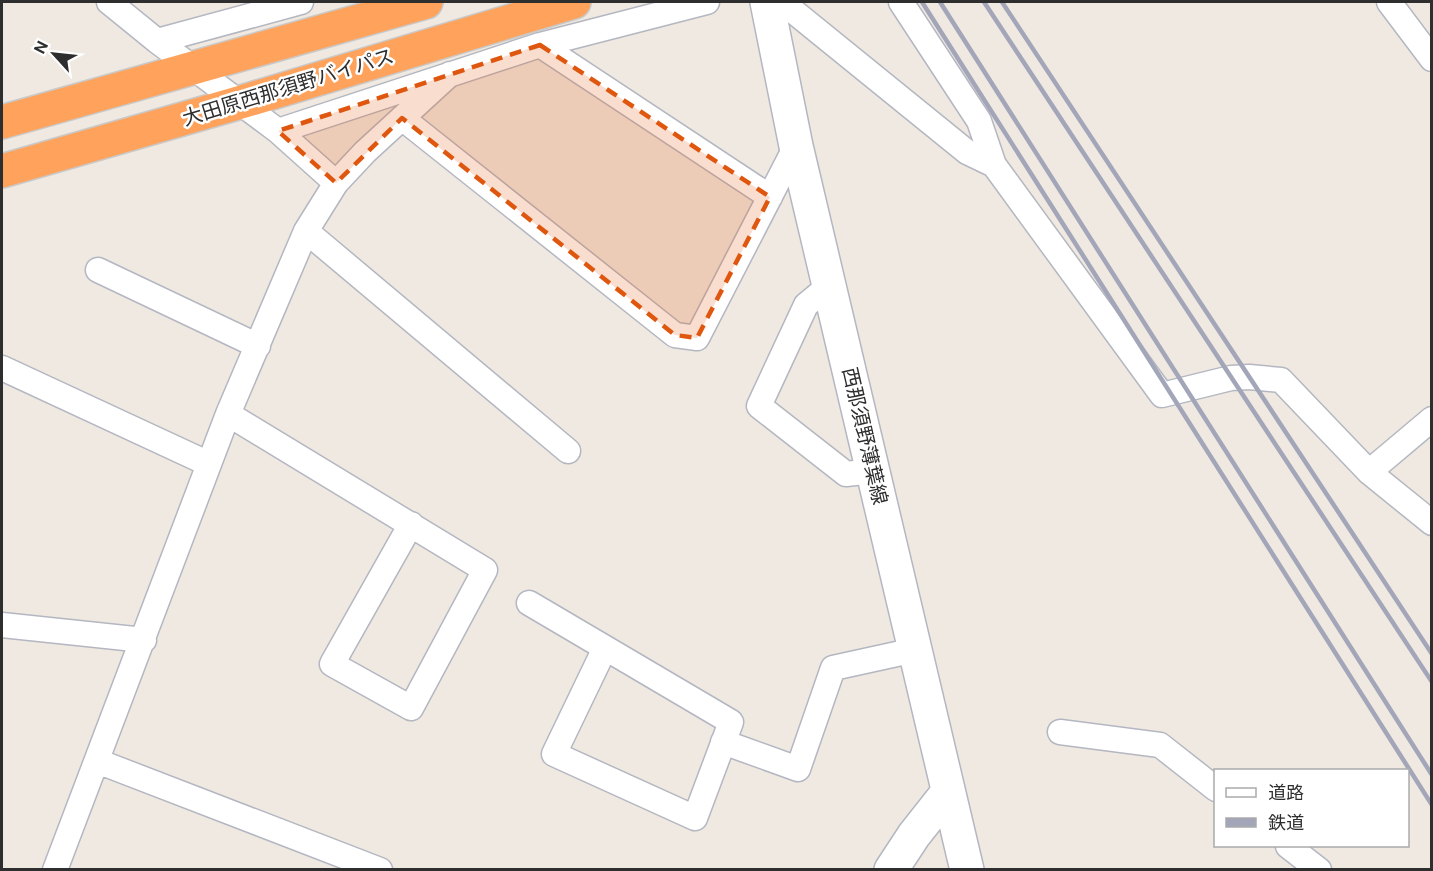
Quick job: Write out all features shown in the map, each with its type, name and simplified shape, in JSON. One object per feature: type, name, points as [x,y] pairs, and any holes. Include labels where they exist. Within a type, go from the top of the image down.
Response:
[{"type":"highway","points":[[2,122],[426,2]]},
{"type":"highway","name":"大田原西那須野バイパス","points":[[2,171],[563,5]]},
{"type":"main road","name":"西那須野薄葉線","points":[[767,2],[796,146],[967,870]]},
{"type":"main road","points":[[891,870],[914,834],[948,792]]},
{"type":"street","points":[[109,2],[192,68],[278,131],[336,183]]},
{"type":"street","points":[[157,41],[301,2]]},
{"type":"street","points":[[278,131],[540,45],[707,2]]},
{"type":"street","points":[[782,2],[967,152],[994,165]]},
{"type":"street","points":[[901,2],[980,121],[994,165],[1162,395],[1232,378],[1249,376],[1281,380],[1369,472],[1431,523]]},
{"type":"street","points":[[1389,2],[1431,59]]},
{"type":"street","points":[[540,45],[770,197]]},
{"type":"street","points":[[56,870],[228,414],[306,231],[336,183],[365,152],[450,74]]},
{"type":"street","points":[[402,118],[675,335],[697,338],[796,146]]},
{"type":"street","points":[[306,231],[568,451]]},
{"type":"street","points":[[98,270],[258,346]]},
{"type":"street","points":[[829,286],[806,305],[759,406],[846,474],[873,471]]},
{"type":"street","points":[[2,368],[209,464]]},
{"type":"street","points":[[228,414],[411,524],[485,570],[411,708],[332,664],[411,524]]},
{"type":"street","points":[[1369,472],[1431,419]]},
{"type":"street","points":[[529,603],[731,722],[695,818],[554,754],[605,648]]},
{"type":"street","points":[[2,625],[144,640]]},
{"type":"street","points":[[723,742],[798,769],[833,668],[915,650]]},
{"type":"street","points":[[1060,732],[1160,745],[1214,788]]},
{"type":"street","points":[[97,761],[380,870]]},
{"type":"street","points":[[1289,847],[1319,870]]},
{"type":"highlighted area","points":[[540,45],[770,197],[697,338],[675,335],[402,118],[336,183],[278,131]]},
{"type":"railway","points":[[922,2],[1432,805]]},
{"type":"railway","points":[[940,2],[1432,775]]},
{"type":"railway","points":[[984,2],[1432,682]]},
{"type":"railway","points":[[1002,2],[1432,654]]}]
